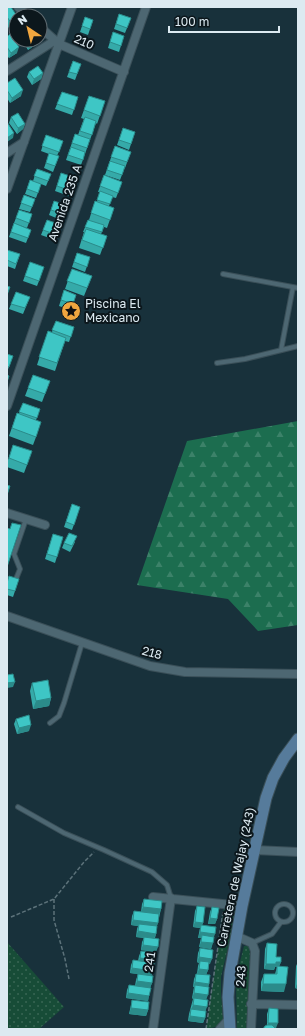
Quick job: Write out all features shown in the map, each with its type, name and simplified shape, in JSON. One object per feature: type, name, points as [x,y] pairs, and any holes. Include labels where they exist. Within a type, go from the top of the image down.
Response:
[{"type":"main road","name":"Carretera de Wajay (243)","points":[[230,1024],[228,997],[230,973],[242,906],[266,798],[284,758],[298,739]]},
{"type":"street","points":[[7,189],[57,43],[72,7]]},
{"type":"street","name":"Avenida 235 A","points":[[7,406],[146,7]]},
{"type":"street","name":"210","points":[[48,35],[57,43],[124,72]]},
{"type":"street","points":[[7,71],[57,43]]},
{"type":"street","points":[[7,153],[24,142]]},
{"type":"street","points":[[7,513],[45,525]]},
{"type":"street","name":"218","points":[[7,616],[150,666],[185,672],[298,674]]},
{"type":"street","points":[[255,850],[298,852]]},
{"type":"street","points":[[153,897],[242,906]]},
{"type":"street","name":"241","points":[[153,1029],[171,898]]},
{"type":"street","points":[[236,936],[252,942]]},
{"type":"street","name":"243","points":[[250,1029],[255,950],[252,942]]},
{"type":"street","points":[[251,1004],[298,1005]]},
{"type":"street","points":[[220,1029],[230,1024]]},
{"type":"lane","points":[[223,274],[298,288]]},
{"type":"lane","points":[[281,350],[293,287]]},
{"type":"lane","points":[[217,363],[245,359],[298,346]]},
{"type":"lane","points":[[16,579],[20,570],[14,554],[26,519]]},
{"type":"lane","points":[[50,723],[59,716],[82,643]]},
{"type":"lane","points":[[18,807],[64,833],[152,872],[167,885],[171,898]]},
{"type":"lane","points":[[252,942],[272,934],[281,922],[290,920],[293,915],[292,909],[287,904],[282,904],[275,910],[275,916],[281,922]]},
{"type":"path","points":[[11,917],[54,899],[84,862],[98,848]]},
{"type":"path","points":[[54,899],[54,920],[69,979]]},
{"type":"path","points":[[206,1029],[224,904]]},
{"type":"green space","points":[[298,421],[298,625],[258,631],[228,599],[137,585],[187,441]]},
{"type":"green space","points":[[224,908],[237,908],[221,977],[223,1019],[216,1027],[206,1029]]},
{"type":"green space","points":[[7,942],[64,1007],[39,1029],[7,1029]]},
{"type":"green space","points":[[244,946],[250,946],[248,1029],[237,1029],[236,985]]},
{"type":"building","points":[[7,7],[11,7],[12,8],[8,8],[8,18]]},
{"type":"building","points":[[119,14],[131,18],[127,28],[116,24]]},
{"type":"building","points":[[85,17],[93,20],[90,29],[82,26]]},
{"type":"building","points":[[113,32],[124,36],[121,46],[110,42]]},
{"type":"building","points":[[8,36],[8,48],[18,48],[11,53],[7,47]]},
{"type":"building","points":[[73,61],[81,64],[77,74],[69,72]]},
{"type":"building","points":[[38,66],[43,73],[34,79],[29,72]]},
{"type":"building","points":[[15,78],[23,90],[12,98],[7,90],[7,83]]},
{"type":"building","points":[[62,92],[78,97],[74,110],[57,104]]},
{"type":"building","points":[[89,96],[105,101],[100,116],[84,110]]},
{"type":"building","points":[[18,113],[25,124],[18,128],[11,117]]},
{"type":"building","points":[[85,117],[96,121],[92,135],[80,131]]},
{"type":"building","points":[[7,122],[14,133],[7,138]]},
{"type":"building","points":[[123,128],[135,132],[131,144],[119,140]]},
{"type":"building","points":[[75,134],[90,139],[87,148],[72,143]]},
{"type":"building","points":[[46,135],[63,141],[59,152],[42,146]]},
{"type":"building","points":[[115,146],[131,152],[127,162],[111,157]]},
{"type":"building","points":[[71,147],[85,152],[83,160],[68,155]]},
{"type":"building","points":[[49,153],[59,156],[55,166],[46,163]]},
{"type":"building","points":[[110,161],[125,166],[122,175],[107,170]]},
{"type":"building","points":[[37,169],[51,174],[48,181],[34,176]]},
{"type":"building","points":[[61,173],[76,178],[71,191],[57,186]]},
{"type":"building","points":[[104,175],[122,182],[118,193],[100,186]]},
{"type":"building","points":[[30,180],[41,184],[38,193],[27,189]]},
{"type":"building","points":[[100,191],[113,196],[110,204],[97,200]]},
{"type":"building","points":[[24,195],[35,199],[32,207],[21,203]]},
{"type":"building","points":[[54,201],[66,205],[63,214],[51,210]]},
{"type":"building","points":[[95,201],[114,208],[110,220],[91,213]]},
{"type":"building","points":[[19,210],[32,214],[29,223],[16,218]]},
{"type":"building","points":[[47,220],[61,225],[57,235],[43,230]]},
{"type":"building","points":[[88,220],[104,225],[102,232],[85,227]]},
{"type":"building","points":[[14,223],[31,230],[28,238],[11,232]]},
{"type":"building","points":[[86,229],[107,236],[103,248],[82,240]]},
{"type":"building","points":[[7,250],[20,254],[16,264],[7,260]]},
{"type":"building","points":[[77,253],[90,257],[87,267],[74,262]]},
{"type":"building","points":[[30,262],[44,267],[39,281],[25,276]]},
{"type":"building","points":[[72,269],[92,276],[87,288],[67,281]]},
{"type":"building","points":[[7,286],[10,287],[7,295]]},
{"type":"building","points":[[64,290],[76,295],[73,304],[61,300]]},
{"type":"building","points":[[16,292],[30,297],[25,308],[11,304]]},
{"type":"building","points":[[56,321],[74,327],[71,337],[52,330]]},
{"type":"building","points":[[48,331],[66,338],[57,363],[39,357]]},
{"type":"building","points":[[7,354],[13,356],[9,367],[7,366]]},
{"type":"building","points":[[33,375],[50,381],[45,394],[28,388]]},
{"type":"building","points":[[23,403],[40,409],[37,418],[19,412]]},
{"type":"building","points":[[17,413],[41,422],[36,437],[12,428]]},
{"type":"building","points":[[13,445],[32,451],[27,465],[9,458]]},
{"type":"building","points":[[7,485],[10,486],[7,495]]},
{"type":"building","points":[[72,504],[80,507],[74,525],[66,522]]},
{"type":"building","points":[[12,523],[21,525],[7,567],[7,528],[10,529]]},
{"type":"building","points":[[69,533],[77,536],[72,546],[64,543]]},
{"type":"building","points":[[53,534],[63,537],[57,557],[47,554]]},
{"type":"building","points":[[9,576],[19,579],[15,591],[7,589]]},
{"type":"building","points":[[13,674],[15,682],[7,683],[7,675]]},
{"type":"building","points":[[48,680],[51,698],[36,701],[32,683]]},
{"type":"building","points":[[29,715],[31,725],[19,728],[16,719]]},
{"type":"building","points":[[144,899],[162,901],[161,909],[143,907]]},
{"type":"building","points":[[197,906],[205,907],[203,923],[195,922]]},
{"type":"building","points":[[212,907],[219,908],[217,919],[210,918]]},
{"type":"building","points":[[134,911],[159,914],[158,923],[133,920]]},
{"type":"building","points":[[139,924],[157,926],[156,934],[138,931]]},
{"type":"building","points":[[201,925],[216,927],[215,934],[200,932]]},
{"type":"building","points":[[202,935],[214,937],[213,943],[201,942]]},
{"type":"building","points":[[144,937],[159,939],[158,947],[143,945]]},
{"type":"building","points":[[267,943],[277,944],[276,957],[281,957],[281,962],[276,962],[276,964],[266,964]]},
{"type":"building","points":[[200,948],[213,950],[212,959],[199,957]]},
{"type":"building","points":[[141,951],[155,953],[155,960],[140,958]]},
{"type":"building","points":[[133,960],[154,963],[153,971],[132,968]]},
{"type":"building","points":[[200,961],[209,962],[208,970],[199,969]]},
{"type":"building","points":[[277,966],[288,967],[286,984],[263,984],[264,974],[277,974]]},
{"type":"building","points":[[138,974],[153,976],[152,983],[137,981]]},
{"type":"building","points":[[196,974],[210,975],[209,984],[195,982]]},
{"type":"building","points":[[129,985],[151,988],[149,996],[128,993]]},
{"type":"building","points":[[195,985],[209,987],[208,995],[194,993]]},
{"type":"building","points":[[194,998],[208,1000],[207,1007],[193,1005]]},
{"type":"building","points":[[132,1000],[149,1002],[148,1010],[131,1008]]},
{"type":"building","points":[[269,1008],[278,1009],[278,1023],[268,1023]]},
{"type":"building","points":[[191,1009],[206,1011],[205,1018],[190,1016]]},
{"type":"building","points":[[267,1025],[272,1025],[275,1029],[263,1029]]},
{"type":"place","name":"Piscina El Mexicano","points":[[71,311]]}]
